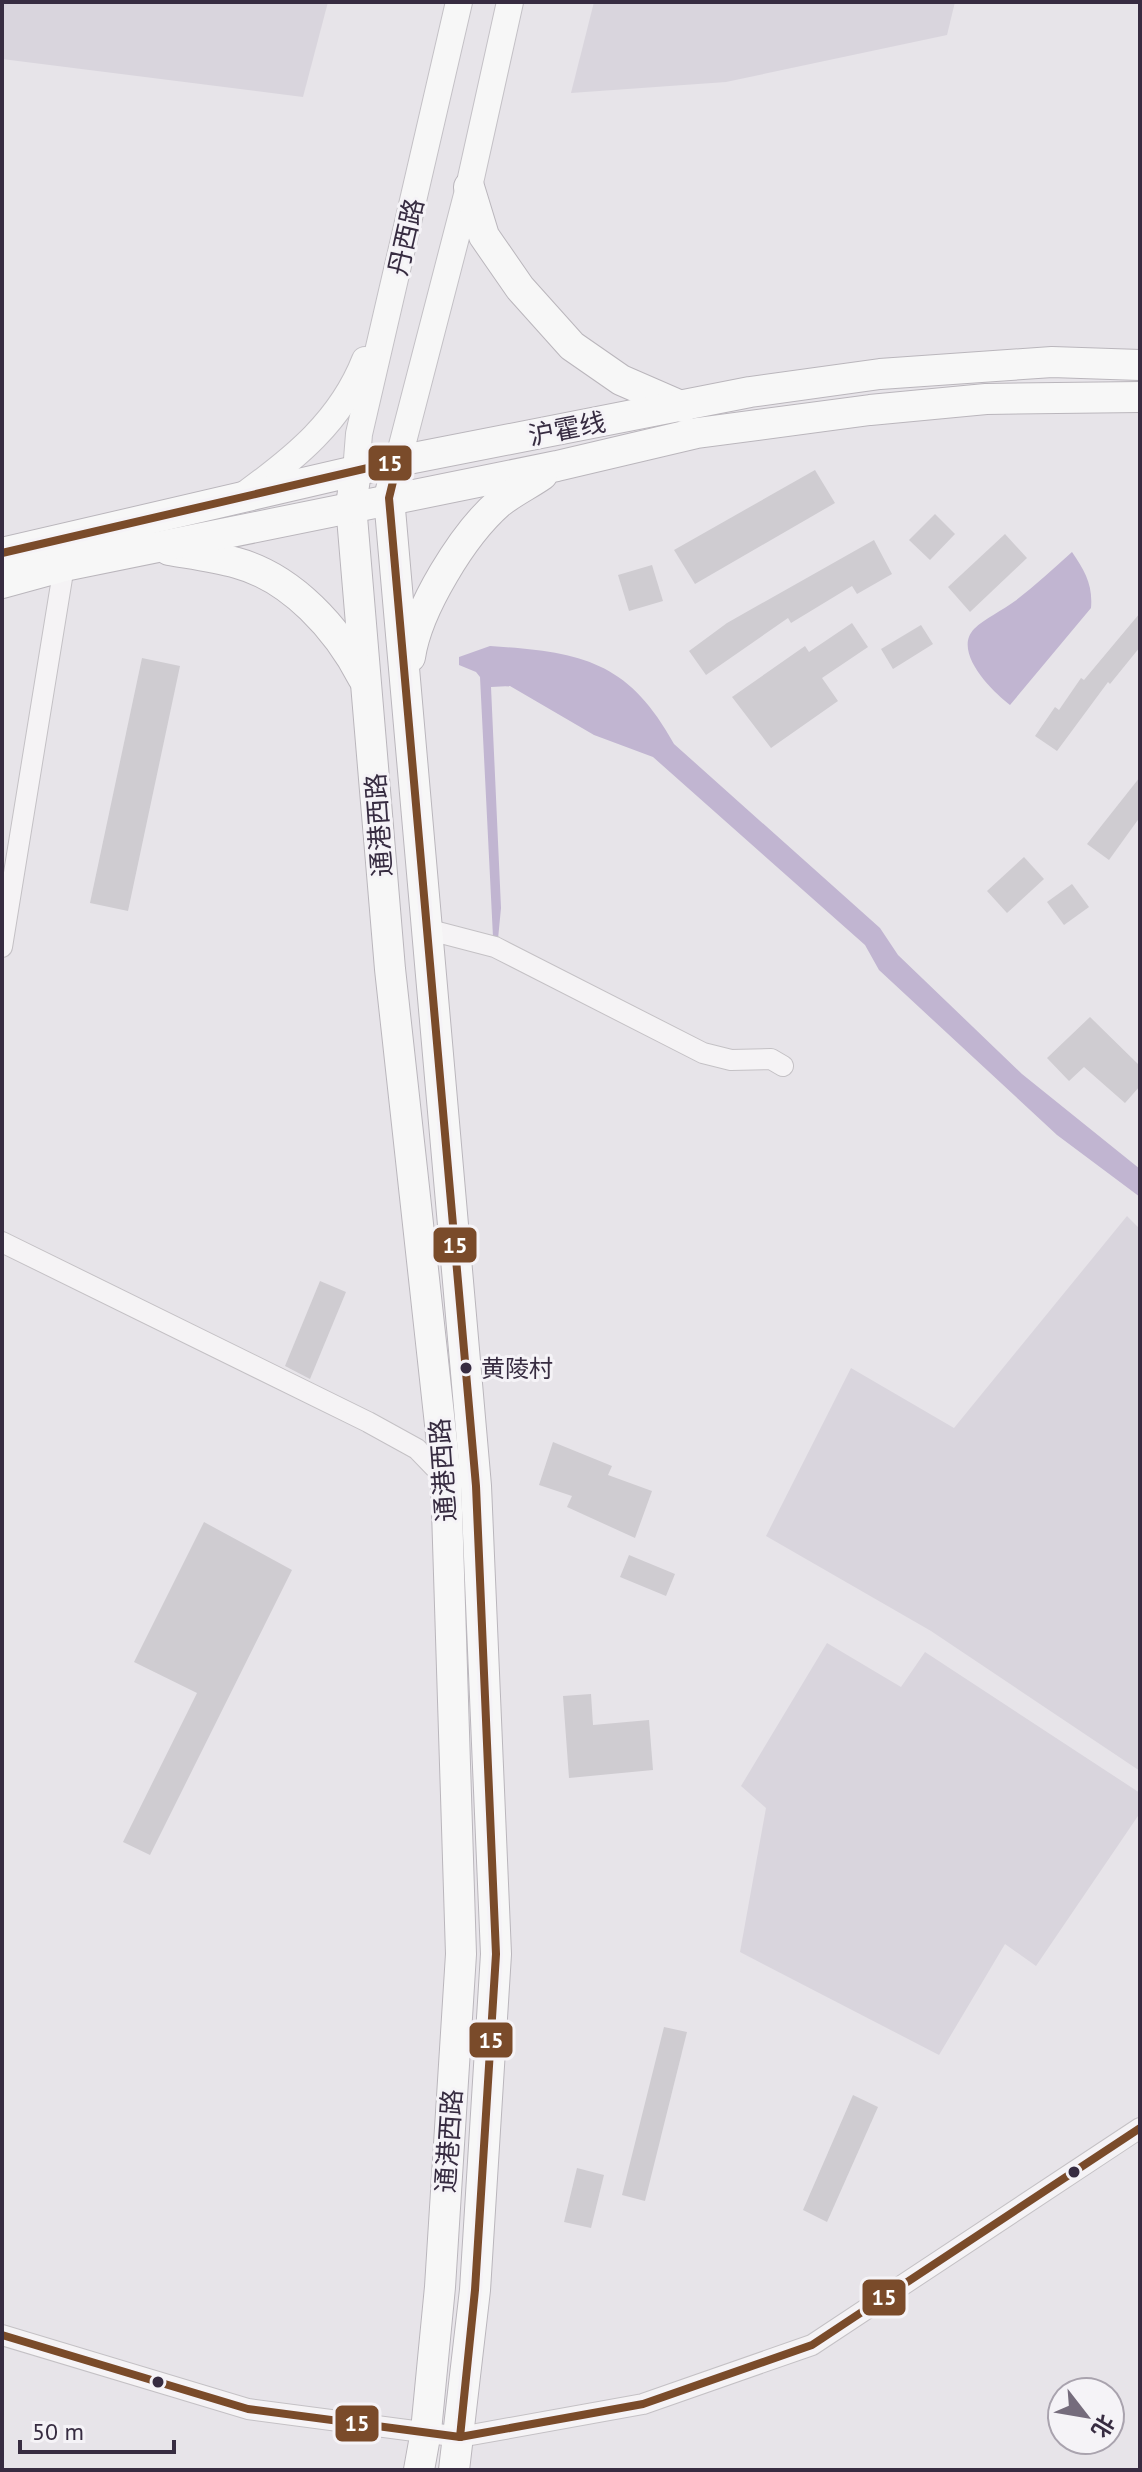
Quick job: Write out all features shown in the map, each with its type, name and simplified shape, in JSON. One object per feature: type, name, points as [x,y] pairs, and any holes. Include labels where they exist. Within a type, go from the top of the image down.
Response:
[{"type":"highway","points":[[469,187],[484,236],[520,288],[572,346],[621,380],[683,407]]},
{"type":"highway","name":"沪霍线","points":[[2,553],[398,461],[750,392],[880,374],[1052,362],[1140,365]]},
{"type":"highway","name":"沪霍线","points":[[2,583],[64,566],[351,505],[557,466],[697,433],[870,410],[986,399],[1140,397]]},
{"type":"highway","name":"通港西路","points":[[398,461],[389,498],[476,1486],[496,1954],[475,2290],[454,2470]]},
{"type":"highway","points":[[405,691],[411,649],[420,622],[460,551],[501,502],[557,466]]},
{"type":"highway","name":"通港西路","points":[[356,472],[351,505],[390,969],[446,1479],[461,1954],[440,2287],[426,2431],[419,2470]]},
{"type":"highway","points":[[156,548],[240,563],[300,598],[347,647],[369,691]]},
{"type":"main road","name":"丹西路","points":[[356,472],[359,434],[459,2]]},
{"type":"main road","name":"丹西路","points":[[398,461],[469,187],[510,2]]},
{"type":"main road","points":[[236,501],[315,439],[354,386],[397,278]]},
{"type":"street","points":[[2,947],[64,566]]},
{"type":"street","points":[[426,929],[495,947],[703,1053],[731,1060],[771,1059],[783,1066]]},
{"type":"street","points":[[2,1242],[368,1422],[417,1449],[446,1479]]},
{"type":"street","points":[[2,2335],[248,2409],[460,2437],[643,2404],[812,2345],[1140,2128]]},
{"type":"shaded area","points":[[2,2],[328,2],[303,97],[2,59]]},
{"type":"shaded area","points":[[594,2],[955,2],[947,35],[726,82],[571,93]]},
{"type":"shaded area","points":[[1072,552],[1087,578],[1091,608],[1010,705],[977,671],[968,649],[969,638],[978,625],[1010,605]]},
{"type":"shaded area","points":[[490,646],[576,657],[619,678],[638,694],[657,716],[674,744],[880,928],[898,955],[1022,1074],[1140,1169],[1140,1197],[1057,1135],[879,970],[865,945],[653,757],[594,735],[510,686],[491,687],[501,908],[498,939],[493,937],[480,677],[459,665],[459,657]]},
{"type":"shaded area","points":[[1127,1216],[1140,1229],[1140,1771],[931,1631],[766,1536],[851,1368],[954,1428]]},
{"type":"shaded area","points":[[827,1643],[901,1687],[925,1652],[1140,1793],[1140,1813],[1036,1966],[1005,1944],[939,2055],[740,1952],[766,1808],[741,1786]]},
{"type":"building","points":[[815,470],[835,503],[695,584],[674,550]]},
{"type":"building","points":[[935,514],[955,534],[930,560],[909,540]]},
{"type":"building","points":[[1005,534],[1027,558],[970,612],[948,587]]},
{"type":"building","points":[[874,540],[892,574],[857,594],[852,586],[791,623],[788,618],[706,675],[689,651],[727,623]]},
{"type":"building","points":[[652,565],[663,601],[629,611],[618,575]]},
{"type":"building","points":[[1140,613],[1140,647],[1110,684],[1108,682],[1057,751],[1035,736],[1055,707],[1059,710],[1081,678],[1084,680]]},
{"type":"building","points":[[852,623],[868,647],[822,678],[838,701],[771,748],[732,697],[805,646],[809,652]]},
{"type":"building","points":[[921,625],[933,644],[893,669],[881,649]]},
{"type":"building","points":[[142,658],[180,666],[128,911],[90,903]]},
{"type":"building","points":[[1140,777],[1140,817],[1109,860],[1087,844]]},
{"type":"building","points":[[1024,857],[1044,879],[1007,913],[987,891]]},
{"type":"building","points":[[1072,884],[1089,907],[1064,925],[1047,902]]},
{"type":"building","points":[[1090,1017],[1140,1066],[1140,1086],[1125,1103],[1084,1067],[1069,1081],[1047,1058]]},
{"type":"building","points":[[320,1281],[346,1292],[310,1379],[285,1366]]},
{"type":"building","points":[[553,1442],[612,1466],[608,1475],[652,1491],[635,1538],[567,1507],[572,1496],[539,1485]]},
{"type":"building","points":[[204,1522],[292,1570],[150,1855],[123,1842],[197,1693],[134,1662]]},
{"type":"building","points":[[629,1555],[675,1574],[666,1596],[620,1577]]},
{"type":"building","points":[[591,1694],[593,1725],[649,1720],[653,1770],[569,1778],[563,1696]]},
{"type":"building","points":[[664,2027],[687,2032],[645,2201],[622,2195]]},
{"type":"building","points":[[853,2095],[878,2107],[827,2222],[803,2210]]},
{"type":"building","points":[[577,2168],[604,2175],[591,2228],[564,2222]]},
{"type":"transit line","name":"15","points":[[2,553],[398,461],[389,498],[476,1486],[496,1954],[475,2290],[460,2437]]},
{"type":"transit line","name":"15","points":[[2,2335],[248,2409],[460,2437],[643,2404],[812,2345],[1140,2128]]},
{"type":"place","name":"黄陵村","points":[[466,1368]]}]
